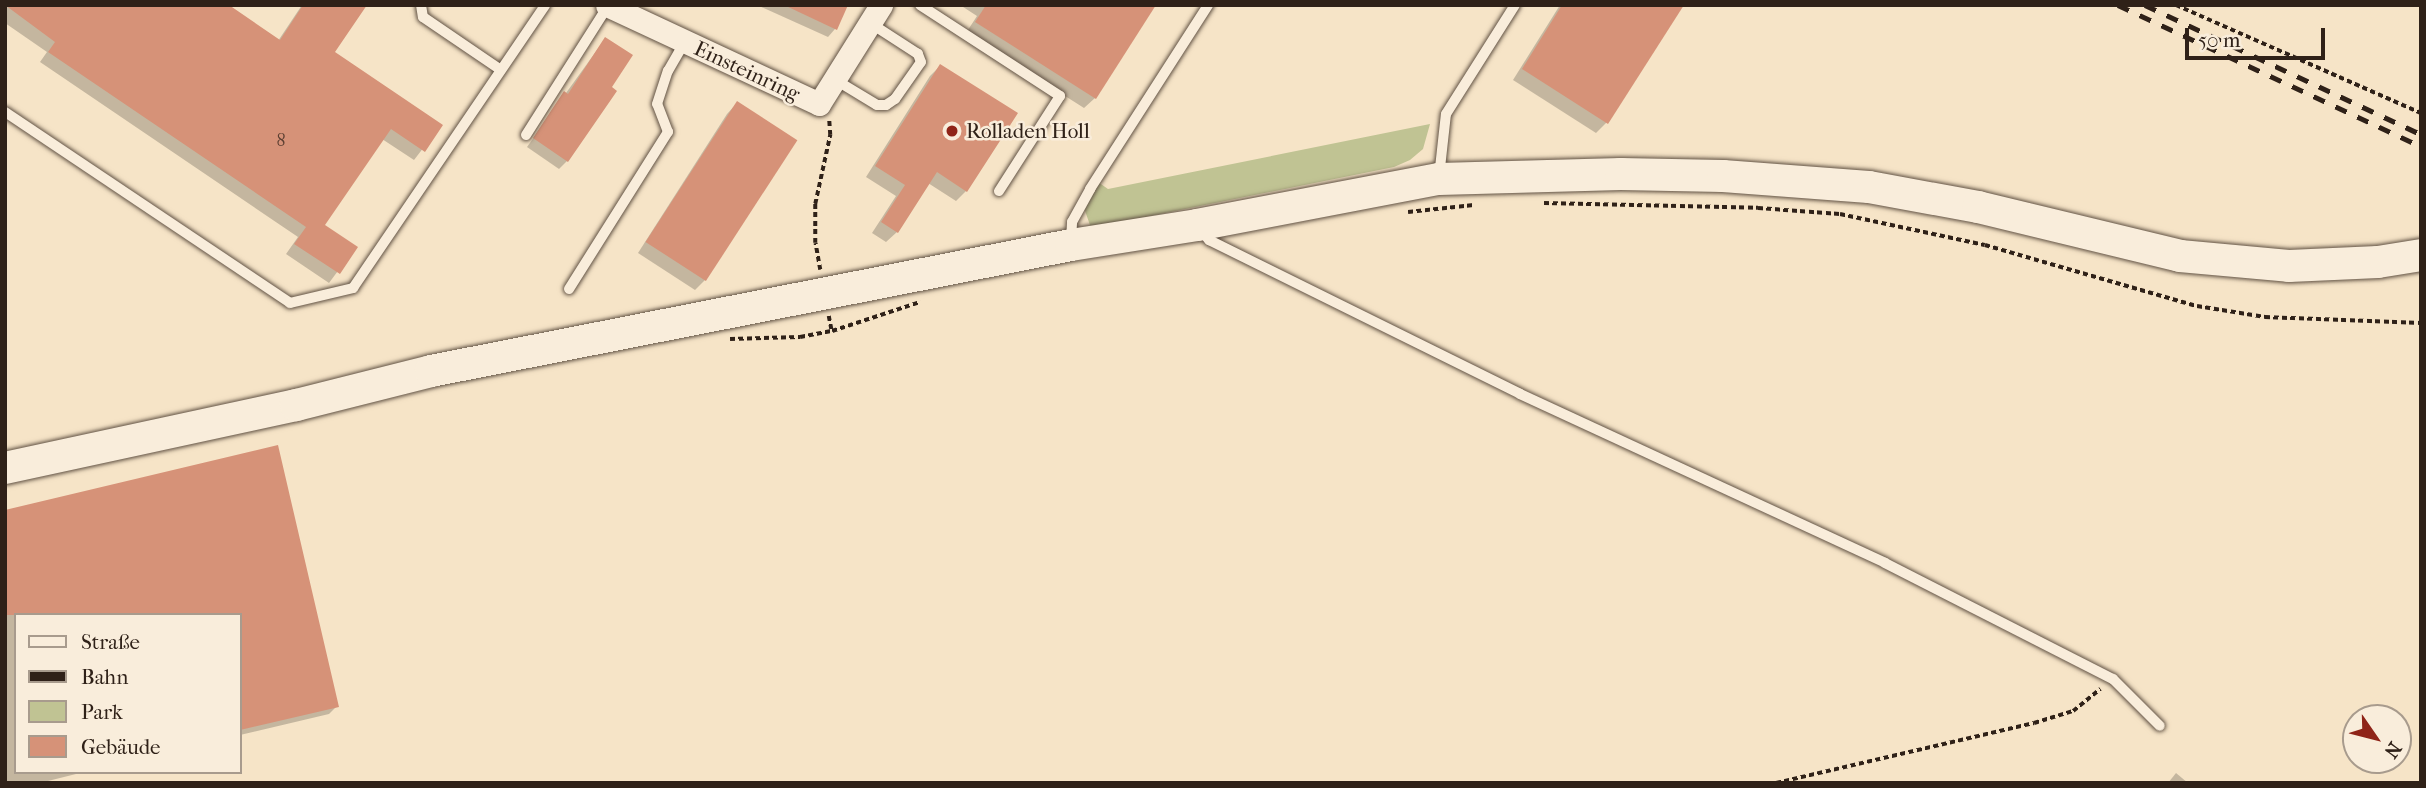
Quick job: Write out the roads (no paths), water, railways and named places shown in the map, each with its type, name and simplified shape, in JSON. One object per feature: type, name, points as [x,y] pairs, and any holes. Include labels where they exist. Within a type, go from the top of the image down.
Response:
[{"type":"street","name":"Einsteinring","points":[[608,5],[819,104],[876,14]]},
{"type":"street","points":[[5,468],[296,405],[430,371],[1071,245],[1197,225],[1438,179],[1621,174],[1723,176],[1869,187],[1978,207],[2180,256],[2289,266],[2378,262],[2421,255]]},
{"type":"lane","points":[[421,5],[423,17],[501,70]]},
{"type":"lane","points":[[5,112],[290,303],[352,288],[545,5]]},
{"type":"lane","points":[[526,135],[608,5]]},
{"type":"lane","points":[[920,5],[1060,96],[999,191]]},
{"type":"lane","points":[[1071,245],[1072,222],[1090,189],[1208,5]]},
{"type":"lane","points":[[1438,179],[1446,114],[1516,5]]},
{"type":"lane","points":[[834,79],[877,105],[886,105],[895,99],[921,62],[918,54],[876,14]]},
{"type":"lane","points":[[569,289],[668,132],[657,104],[668,71],[685,42]]},
{"type":"lane","points":[[1197,225],[1209,240],[1520,394],[1885,563],[2113,679],[2160,726]]},
{"type":"railway","points":[[2118,5],[2421,146]]},
{"type":"railway","points":[[2145,5],[2421,134]]},
{"type":"place","name":"Rolladen Holl","points":[[952,131]]}]
